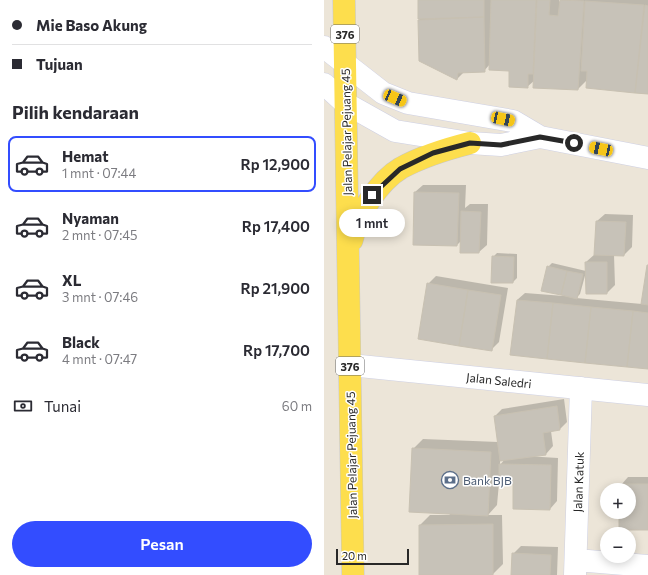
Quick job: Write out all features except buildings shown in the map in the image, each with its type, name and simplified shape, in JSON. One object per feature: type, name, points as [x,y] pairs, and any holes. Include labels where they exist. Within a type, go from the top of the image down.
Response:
[{"type":"main road","name":"Jalan Pelajar Pejuang 45","points":[[344,0],[353,575]]},
{"type":"main road","points":[[348,263],[355,227],[372,195],[400,169],[433,153],[470,143]]},
{"type":"street","points":[[324,47],[383,93],[408,103],[513,121],[540,137],[648,158]]},
{"type":"street","points":[[324,84],[345,103],[395,131],[470,143],[501,145],[540,137]]},
{"type":"street","name":"Jalan Saledri","points":[[350,365],[648,395]]},
{"type":"street","name":"Jalan Katuk","points":[[576,568],[581,388]]},
{"type":"street","points":[[576,568],[648,566]]},
{"type":"place","name":"Bank BJB","points":[[450,480]]},
{"type":"route","points":[[372,195],[400,169],[433,153],[470,143],[501,145],[540,137],[574,143]]}]
